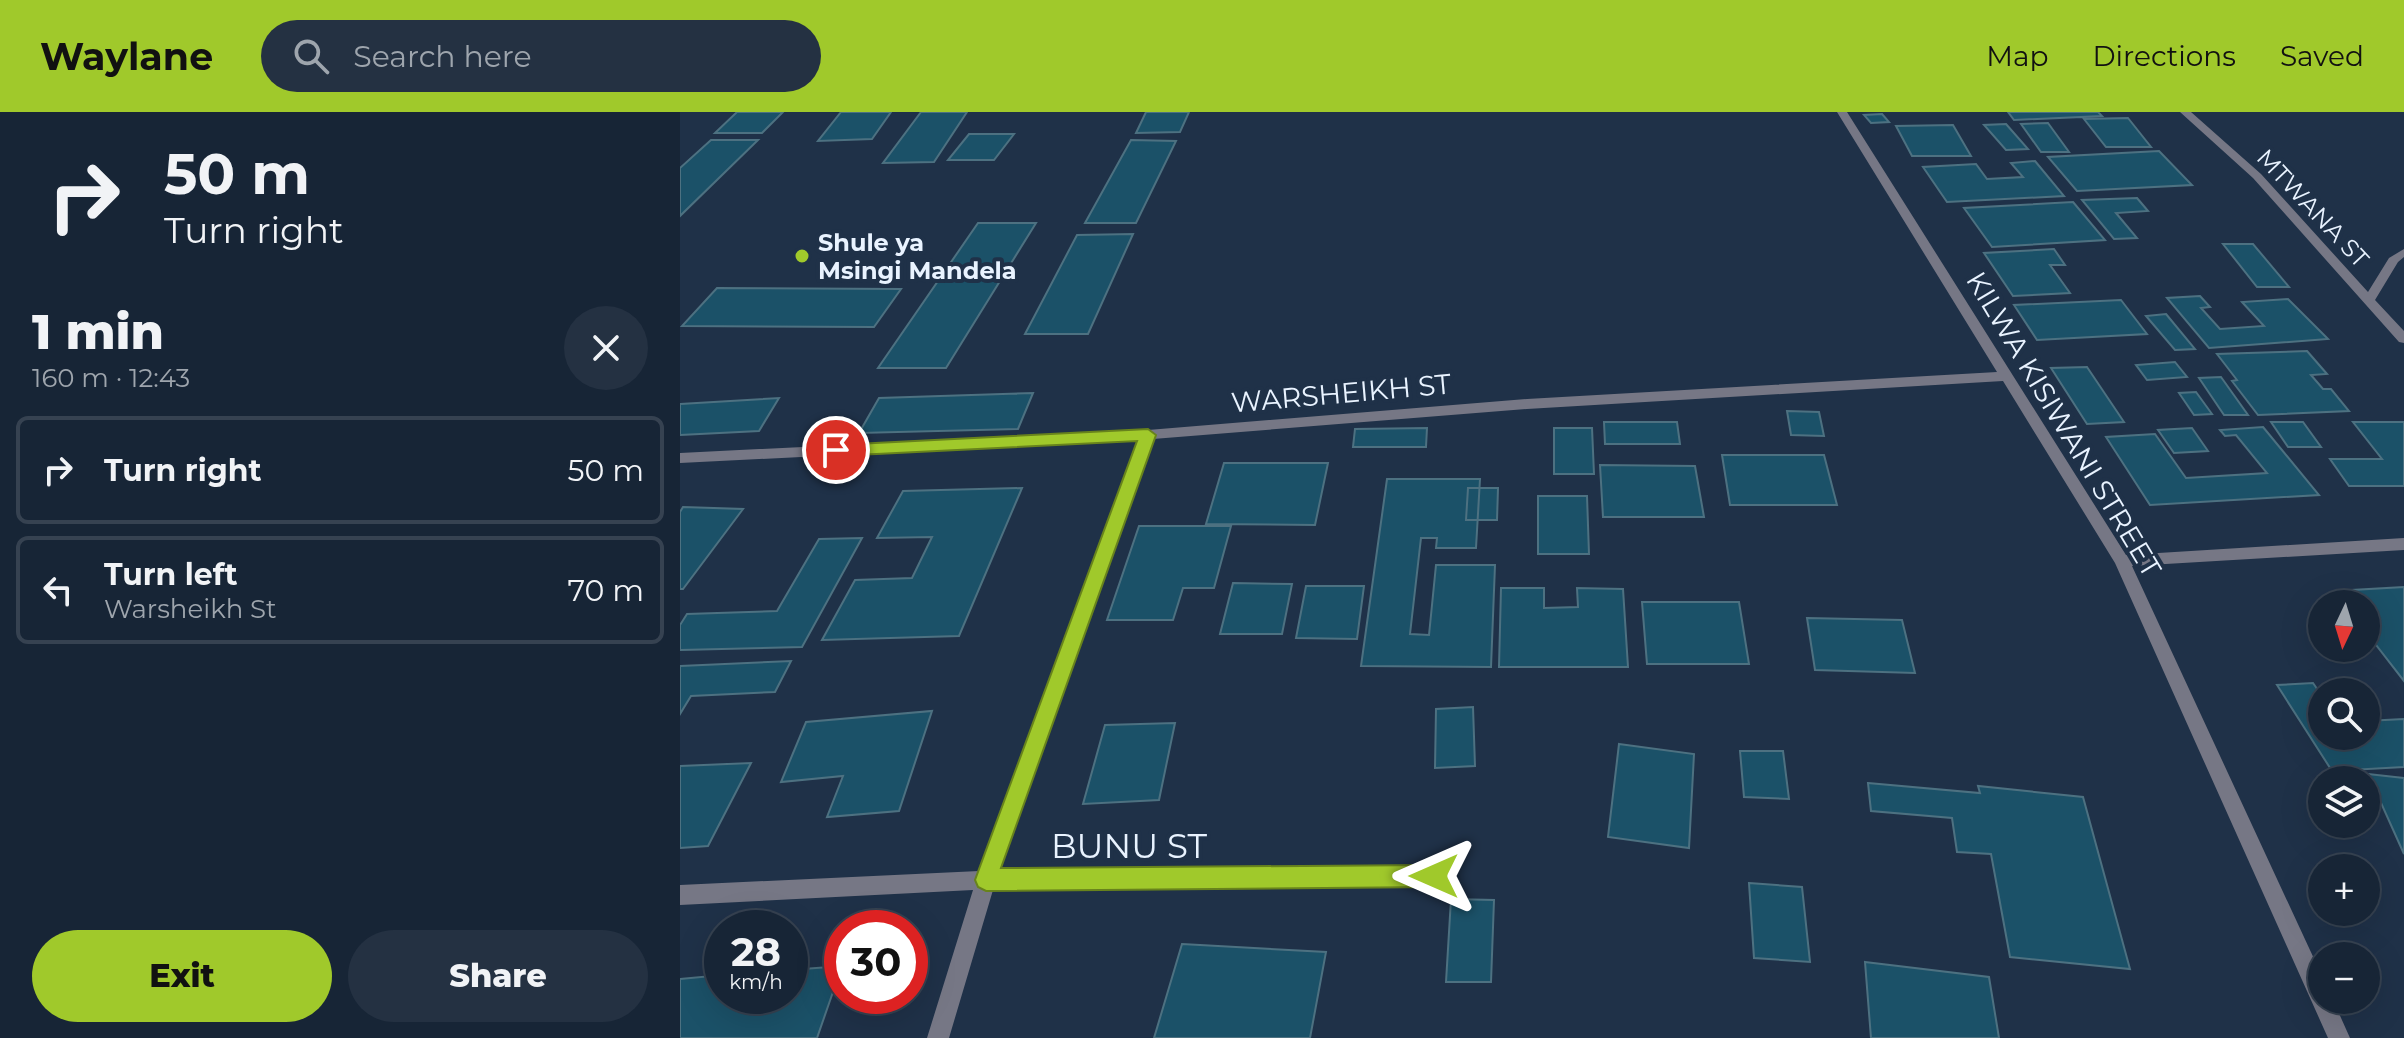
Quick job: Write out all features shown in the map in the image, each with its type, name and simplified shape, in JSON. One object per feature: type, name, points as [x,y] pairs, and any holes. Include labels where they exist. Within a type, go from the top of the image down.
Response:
[{"type":"street","name":"KILWA KISIWANI STREET","points":[[1842,112],[2122,561],[2339,1038]]},
{"type":"street","name":"MTWANA ST","points":[[2185,112],[2257,176],[2404,339]]},
{"type":"street","points":[[2368,302],[2393,260],[2404,252]]},
{"type":"street","name":"WARSHEIKH ST","points":[[680,458],[1148,435],[1527,404],[2006,376]]},
{"type":"street","points":[[938,1038],[986,880],[1148,435]]},
{"type":"street","points":[[2122,561],[2404,544]]},
{"type":"street","name":"BUNU ST","points":[[680,895],[986,880],[1434,876]]},
{"type":"building","points":[[737,112],[783,112],[762,133],[715,133]]},
{"type":"building","points":[[841,112],[891,112],[872,139],[818,141]]},
{"type":"building","points":[[921,112],[967,112],[934,162],[883,163]]},
{"type":"building","points":[[1146,112],[1189,112],[1180,132],[1136,133]]},
{"type":"building","points":[[2008,112],[2098,112],[2102,116],[2014,120]]},
{"type":"building","points":[[1882,114],[1889,122],[1871,123],[1864,115]]},
{"type":"building","points":[[2128,118],[2151,147],[2106,147],[2084,119]]},
{"type":"building","points":[[2048,123],[2069,152],[2041,152],[2021,124]]},
{"type":"building","points":[[2006,124],[2028,149],[2006,150],[1984,125]]},
{"type":"building","points":[[1953,125],[1971,156],[1912,156],[1896,126]]},
{"type":"building","points":[[969,134],[1014,134],[994,160],[948,160]]},
{"type":"building","points":[[711,140],[758,140],[680,216],[680,168]]},
{"type":"building","points":[[1131,140],[1176,141],[1136,223],[1085,223]]},
{"type":"building","points":[[2159,151],[2192,185],[2077,191],[2048,157]]},
{"type":"building","points":[[2035,161],[2064,196],[1947,202],[1923,167],[1976,164],[1987,179],[2023,177],[2011,163]]},
{"type":"building","points":[[2137,198],[2148,211],[2116,213],[2137,238],[2114,239],[2082,200]]},
{"type":"building","points":[[2073,202],[2105,240],[1992,247],[1964,208]]},
{"type":"building","points":[[978,223],[1036,223],[946,368],[878,368]]},
{"type":"building","points":[[1133,234],[1088,334],[1025,334],[1077,235]]},
{"type":"building","points":[[2223,244],[2253,244],[2289,287],[2257,287]]},
{"type":"building","points":[[2054,249],[2065,265],[2050,265],[2070,293],[2013,296],[1984,253]]},
{"type":"building","points":[[717,288],[901,289],[874,327],[682,326]]},
{"type":"building","points":[[2200,296],[2210,307],[2201,308],[2220,329],[2264,326],[2242,302],[2288,299],[2328,339],[2209,348],[2167,298]]},
{"type":"building","points":[[2121,300],[2147,334],[2037,340],[2014,305]]},
{"type":"building","points":[[2166,314],[2195,349],[2175,350],[2146,316]]},
{"type":"building","points":[[2307,351],[2327,374],[2311,375],[2323,389],[2331,389],[2349,411],[2258,415],[2232,381],[2237,380],[2217,354]]},
{"type":"building","points":[[2175,362],[2187,377],[2147,380],[2136,365]]},
{"type":"building","points":[[2087,367],[2124,422],[2087,424],[2051,368]]},
{"type":"building","points":[[2221,377],[2248,415],[2224,415],[2199,378]]},
{"type":"building","points":[[2196,392],[2212,414],[2194,415],[2179,393]]},
{"type":"building","points":[[1033,393],[1018,429],[859,433],[879,398]]},
{"type":"building","points":[[779,398],[759,431],[680,435],[680,404]]},
{"type":"building","points":[[1787,411],[1819,412],[1824,436],[1791,435]]},
{"type":"building","points":[[1604,422],[1677,422],[1680,444],[1605,444]]},
{"type":"building","points":[[2271,422],[2303,422],[2321,447],[2288,447]]},
{"type":"building","points":[[2353,422],[2404,422],[2404,486],[2349,486],[2330,459],[2382,459]]},
{"type":"building","points":[[2263,427],[2319,495],[2150,505],[2106,437],[2155,434],[2186,478],[2267,473],[2236,435],[2225,436],[2220,430]]},
{"type":"building","points":[[1427,428],[1426,447],[1353,447],[1355,429]]},
{"type":"building","points":[[1554,428],[1592,428],[1594,474],[1554,474]]},
{"type":"building","points":[[2192,428],[2208,451],[2174,453],[2158,430]]},
{"type":"building","points":[[1722,455],[1824,455],[1837,505],[1730,505]]},
{"type":"building","points":[[1224,463],[1328,463],[1315,525],[1206,524]]},
{"type":"building","points":[[1600,465],[1695,466],[1704,517],[1603,517]]},
{"type":"building","points":[[1387,479],[1480,479],[1476,548],[1436,548],[1437,538],[1421,538],[1410,634],[1429,635],[1436,565],[1495,565],[1491,667],[1361,666]]},
{"type":"building","points":[[1022,488],[959,636],[822,640],[855,580],[912,578],[932,537],[877,538],[903,491]]},
{"type":"building","points":[[1468,488],[1498,488],[1497,520],[1466,520]]},
{"type":"building","points":[[1538,496],[1587,496],[1589,554],[1538,554]]},
{"type":"building","points":[[683,507],[743,509],[680,589],[680,512]]},
{"type":"building","points":[[1139,526],[1231,526],[1214,588],[1183,588],[1173,620],[1107,620]]},
{"type":"building","points":[[862,538],[802,647],[680,650],[680,625],[687,614],[777,611],[819,539]]},
{"type":"building","points":[[1233,583],[1292,584],[1282,634],[1220,634]]},
{"type":"building","points":[[1306,586],[1364,586],[1357,639],[1296,638]]},
{"type":"building","points":[[2404,587],[2404,681],[2380,650],[2380,590],[2352,590]]},
{"type":"building","points":[[1501,588],[1544,588],[1544,608],[1578,607],[1577,588],[1623,589],[1628,667],[1499,667]]},
{"type":"building","points":[[1642,602],[1739,602],[1749,664],[1647,664]]},
{"type":"building","points":[[1807,618],[1902,620],[1915,673],[1815,670]]},
{"type":"building","points":[[791,661],[775,692],[691,696],[680,714],[680,666]]},
{"type":"building","points":[[2308,683],[2308,733],[2277,685]]},
{"type":"building","points":[[1473,707],[1475,766],[1435,768],[1436,709]]},
{"type":"building","points":[[932,711],[899,811],[827,817],[843,776],[781,782],[806,722]]},
{"type":"building","points":[[2404,719],[2404,767],[2329,766],[2319,750],[2380,750],[2380,720]]},
{"type":"building","points":[[1175,723],[1159,800],[1083,804],[1105,725]]},
{"type":"building","points":[[1619,744],[1694,754],[1689,848],[1608,837]]},
{"type":"building","points":[[1740,751],[1783,751],[1789,799],[1744,797]]},
{"type":"building","points":[[751,763],[708,846],[680,848],[680,766]]},
{"type":"building","points":[[2380,775],[2404,778],[2404,854],[2380,801]]},
{"type":"building","points":[[1868,783],[1980,793],[1978,786],[2083,797],[2130,969],[2010,957],[1991,854],[1957,852],[1952,818],[1871,811]]},
{"type":"building","points":[[1749,883],[1802,887],[1810,962],[1754,958]]},
{"type":"building","points":[[1451,899],[1494,900],[1491,982],[1446,982]]},
{"type":"building","points":[[1182,944],[1326,952],[1310,1038],[1154,1038]]},
{"type":"building","points":[[1865,962],[1989,977],[1999,1038],[1871,1038]]},
{"type":"building","points":[[824,967],[825,1014],[817,1038],[680,1038],[680,979],[704,977],[704,1014],[808,1014],[808,969]]},
{"type":"place","name":"Shule ya Msingi Mandela","points":[[802,256]]},
{"type":"route","points":[[836,450],[1148,435],[986,880],[1434,876]]}]
